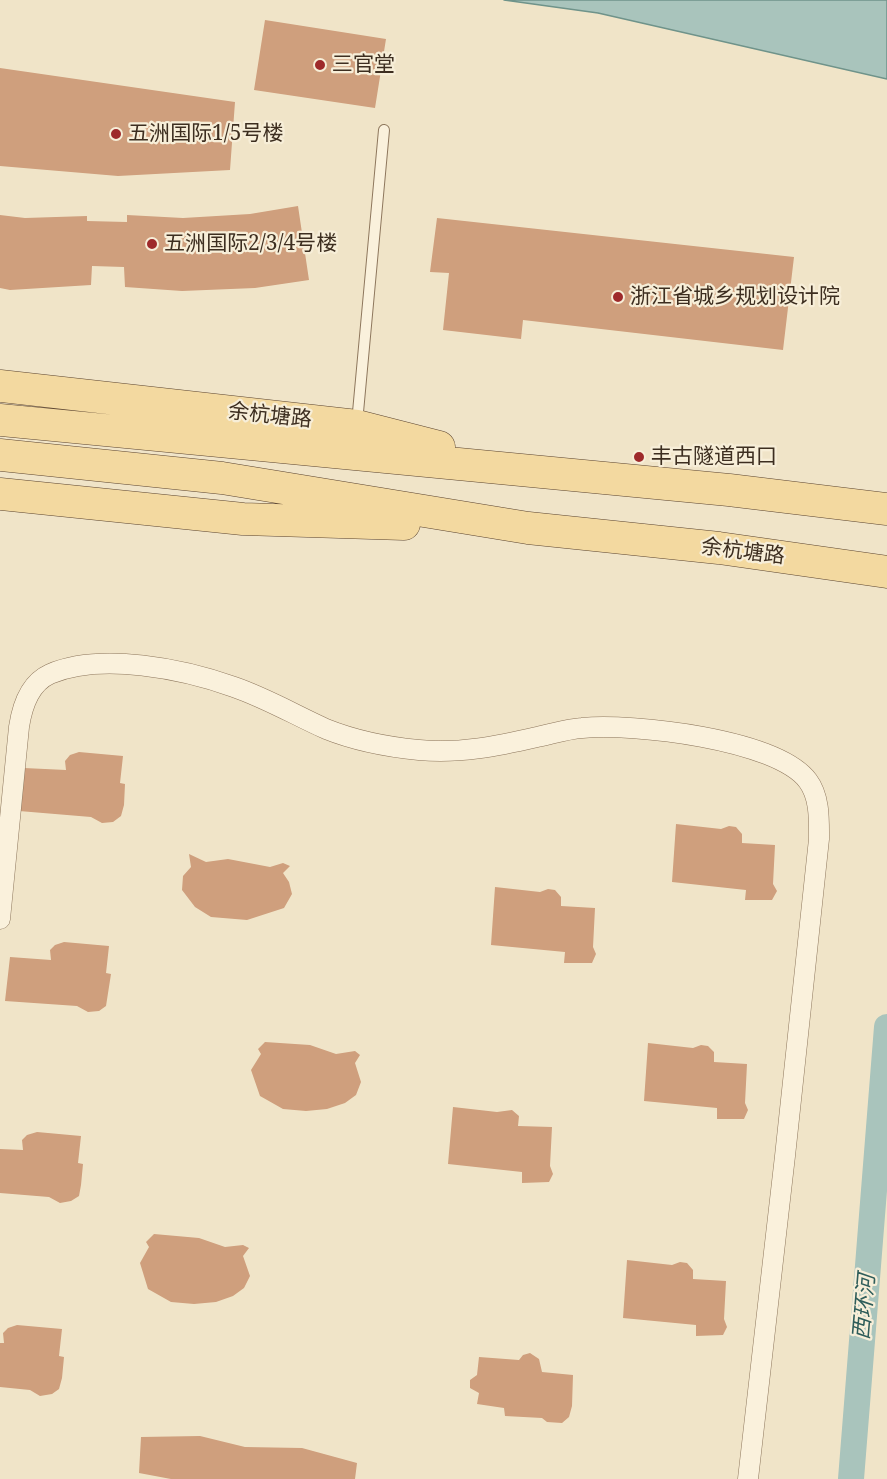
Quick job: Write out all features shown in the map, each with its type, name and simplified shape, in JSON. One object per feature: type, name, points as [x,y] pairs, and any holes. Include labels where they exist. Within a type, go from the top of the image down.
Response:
[{"type":"main road","name":"余杭塘路","points":[[0,386],[357,426],[536,472]]},
{"type":"main road","name":"余杭塘路","points":[[0,420],[729,490],[887,509]]},
{"type":"main road","name":"余杭塘路","points":[[0,455],[222,478],[528,528],[719,548],[887,572]]},
{"type":"main road","name":"余杭塘路","points":[[0,494],[243,519],[528,528]]},
{"type":"street","points":[[0,919],[22,706],[33,689],[49,674],[84,665],[134,664],[196,675],[234,686],[326,729],[376,745],[459,751],[507,744],[581,728],[640,727],[688,734],[741,746],[772,755],[796,769],[809,782],[817,801],[819,839],[787,1145],[748,1479]]},
{"type":"lane","points":[[357,426],[384,130]]},
{"type":"water","points":[[504,0],[887,0],[887,79],[598,13]]},
{"type":"building","name":"三官堂","points":[[265,20],[386,39],[375,108],[254,90]]},
{"type":"building","name":"五洲国际1/5号楼","points":[[0,68],[235,102],[230,170],[118,176],[0,166]]},
{"type":"building","name":"五洲国际2/3/4号楼","points":[[298,206],[309,280],[255,288],[182,291],[125,287],[124,267],[92,266],[91,285],[10,290],[0,288],[0,215],[25,218],[87,216],[87,221],[127,222],[127,215],[183,218],[250,214]]},
{"type":"building","name":"浙江省城乡规划设计院","points":[[437,218],[794,257],[783,350],[523,320],[521,339],[443,330],[449,273],[430,272]]},
{"type":"building","points":[[79,752],[123,756],[120,783],[125,784],[121,816],[113,822],[102,823],[91,817],[19,811],[24,768],[66,770],[65,761],[70,755]]},
{"type":"building","points":[[676,824],[721,829],[729,826],[736,827],[742,834],[742,843],[775,845],[773,884],[777,891],[772,900],[745,900],[746,890],[672,882]]},
{"type":"building","points":[[189,854],[206,862],[228,859],[270,867],[283,863],[290,866],[283,873],[289,882],[292,894],[284,908],[247,920],[211,917],[195,907],[182,890],[183,876],[191,867]]},
{"type":"building","points":[[495,887],[540,892],[548,889],[555,890],[561,897],[561,906],[595,908],[593,947],[596,954],[592,963],[564,963],[565,952],[491,945]]},
{"type":"building","points":[[64,942],[109,946],[106,973],[111,974],[106,1006],[99,1011],[88,1012],[77,1006],[5,1001],[10,957],[51,960],[50,950],[55,945]]},
{"type":"building","points":[[265,1042],[310,1045],[336,1054],[355,1051],[360,1055],[355,1063],[361,1082],[356,1095],[345,1103],[327,1109],[306,1111],[283,1109],[260,1096],[251,1070],[261,1054],[258,1049]]},
{"type":"building","points":[[648,1043],[693,1048],[701,1045],[708,1046],[714,1052],[714,1062],[747,1064],[745,1103],[748,1110],[744,1119],[717,1119],[717,1108],[644,1101]]},
{"type":"building","points":[[453,1107],[497,1112],[512,1110],[519,1116],[518,1126],[552,1127],[550,1166],[553,1174],[549,1182],[522,1183],[522,1172],[448,1164]]},
{"type":"building","points":[[37,1132],[81,1136],[78,1163],[83,1164],[81,1185],[79,1196],[71,1201],[60,1203],[49,1197],[0,1193],[0,1149],[23,1150],[22,1140],[27,1135]]},
{"type":"building","points":[[154,1234],[199,1238],[225,1247],[243,1245],[249,1248],[243,1256],[250,1276],[244,1288],[233,1296],[216,1302],[194,1304],[171,1302],[148,1289],[140,1263],[149,1247],[146,1242]]},
{"type":"building","points":[[627,1260],[672,1265],[680,1262],[687,1263],[693,1270],[693,1279],[726,1281],[724,1319],[727,1327],[723,1335],[696,1336],[696,1325],[623,1318]]},
{"type":"building","points":[[17,1325],[62,1329],[59,1356],[64,1357],[62,1378],[59,1389],[52,1394],[40,1396],[30,1390],[0,1387],[0,1343],[4,1343],[3,1333],[8,1328]]},
{"type":"building","points":[[530,1353],[539,1359],[542,1372],[573,1375],[572,1406],[569,1417],[562,1423],[547,1422],[542,1418],[505,1416],[504,1408],[477,1404],[479,1393],[470,1388],[470,1380],[477,1375],[479,1357],[519,1360],[523,1355]]},
{"type":"building","points":[[200,1436],[245,1447],[302,1448],[357,1463],[355,1479],[171,1479],[139,1473],[141,1437]]},
{"type":"waterway","name":"西环河","points":[[851,1479],[887,1027]]},
{"type":"place","name":"三官堂","points":[[320,65]]},
{"type":"place","name":"五洲国际1/5号楼","points":[[116,134]]},
{"type":"place","name":"五洲国际2/3/4号楼","points":[[152,244]]},
{"type":"place","name":"浙江省城乡规划设计院","points":[[618,297]]},
{"type":"place","name":"丰古隧道西口","points":[[639,457]]}]
